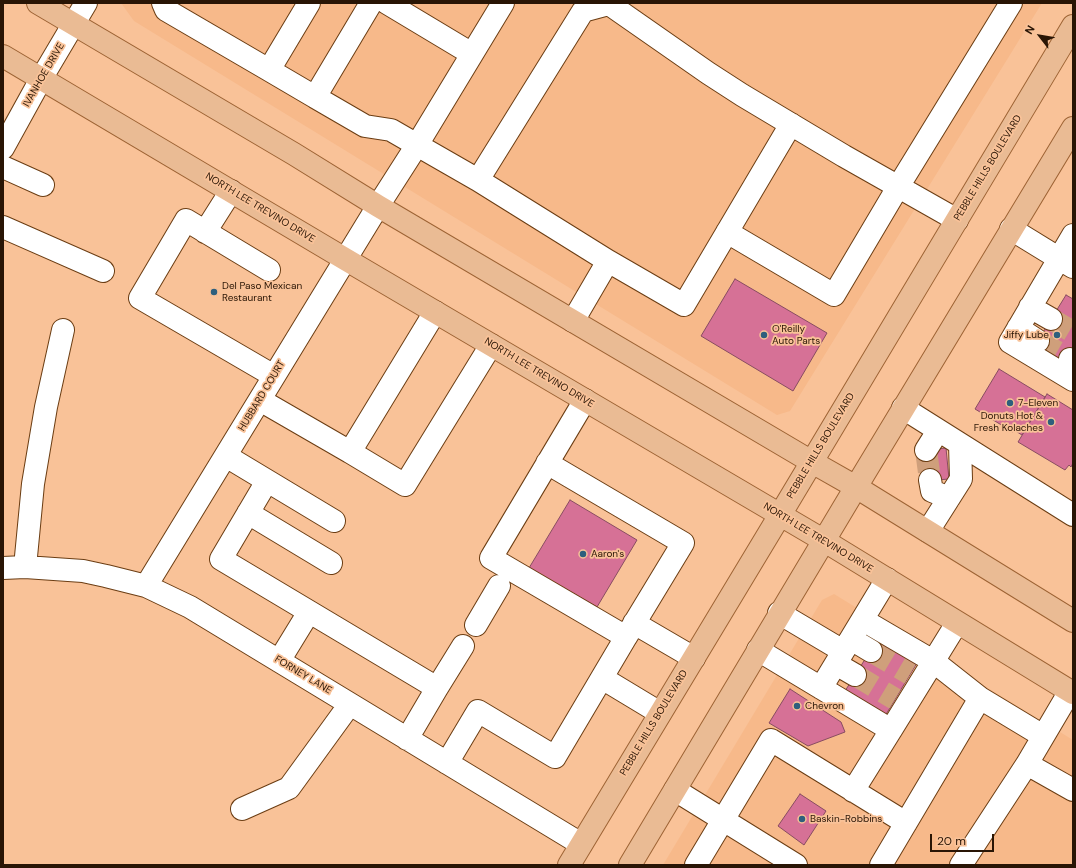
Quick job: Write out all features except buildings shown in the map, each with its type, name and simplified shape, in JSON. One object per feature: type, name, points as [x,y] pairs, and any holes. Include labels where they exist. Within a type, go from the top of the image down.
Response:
[{"type":"main road","points":[[38,3],[294,154],[378,206],[572,321],[812,462],[856,486],[1073,621]]},
{"type":"main road","name":"PEBBLE HILLS BOULEVARD","points":[[569,865],[1073,26]]},
{"type":"main road","name":"NORTH LEE TREVINO DRIVE","points":[[3,56],[824,540],[1071,692]]},
{"type":"main road","points":[[630,865],[1011,229],[1067,152],[1073,128]]},
{"type":"street","name":"IVANHOE DRIVE","points":[[3,148],[41,79],[86,3]]},
{"type":"street","points":[[163,3],[166,10],[365,126],[391,130],[478,180],[608,261],[684,305],[791,124]]},
{"type":"street","points":[[269,70],[309,3]]},
{"type":"street","points":[[315,97],[371,3]]},
{"type":"street","points":[[387,3],[472,54]]},
{"type":"street","name":"HUBBARD COURT","points":[[146,586],[503,3]]},
{"type":"street","points":[[727,232],[834,295],[898,187],[1011,3]]},
{"type":"street","points":[[478,180],[583,11],[609,4],[708,74],[898,187],[957,220]]},
{"type":"street","points":[[3,167],[43,185]]},
{"type":"street","points":[[205,232],[231,191]]},
{"type":"street","points":[[269,270],[186,220],[140,298],[274,376]]},
{"type":"street","points":[[3,227],[103,272]]},
{"type":"street","points":[[1011,229],[1066,263]]},
{"type":"street","points":[[1021,323],[1066,263],[1073,236]]},
{"type":"street","points":[[572,321],[608,261]]},
{"type":"street","points":[[350,452],[435,312]]},
{"type":"street","points":[[1021,323],[1045,329]]},
{"type":"street","points":[[1021,323],[1072,367]]},
{"type":"street","points":[[25,567],[35,476],[46,407],[63,330]]},
{"type":"street","points":[[260,400],[405,485],[491,345]]},
{"type":"street","points":[[585,400],[491,558],[630,630],[694,658]]},
{"type":"street","points":[[903,408],[1073,515]]},
{"type":"street","points":[[926,450],[938,431]]},
{"type":"street","points":[[928,531],[962,479],[960,444]]},
{"type":"street","points":[[226,456],[334,521]]},
{"type":"street","points":[[447,763],[478,711],[555,756],[683,543],[547,464]]},
{"type":"street","points":[[930,480],[932,491],[949,498]]},
{"type":"street","points":[[267,481],[220,559],[437,688]]},
{"type":"street","points":[[248,513],[331,564]]},
{"type":"street","name":"FORNEY LANE","points":[[3,568],[25,567],[83,571],[146,586],[190,607],[581,844]]},
{"type":"street","points":[[820,688],[887,579]]},
{"type":"street","points":[[476,624],[499,586]]},
{"type":"street","points":[[279,661],[309,612]]},
{"type":"street","points":[[779,614],[844,651],[871,651]]},
{"type":"street","points":[[863,620],[933,661],[980,698],[1043,736]]},
{"type":"street","points":[[853,791],[890,730],[900,703],[916,677],[933,661],[957,622]]},
{"type":"street","points":[[408,739],[462,646]]},
{"type":"street","points":[[758,650],[890,730]]},
{"type":"street","points":[[844,651],[855,675]]},
{"type":"street","points":[[602,678],[660,713]]},
{"type":"street","points":[[961,865],[1027,764],[1071,692]]},
{"type":"street","points":[[881,865],[980,698]]},
{"type":"street","points":[[242,809],[289,788],[350,704]]},
{"type":"street","points":[[696,865],[771,740],[906,823]]},
{"type":"street","points":[[1027,764],[1073,790]]},
{"type":"street","points":[[674,790],[796,865]]},
{"type":"shaded area","points":[[121,3],[1042,3],[790,411],[777,415],[134,21]]},
{"type":"shaded area","points":[[834,594],[1073,740],[1073,865],[663,865],[822,600]]},
{"type":"tunnel","points":[[1051,319],[1073,332]]},
{"type":"tunnel","points":[[1038,341],[1070,359]]},
{"type":"tunnel","points":[[926,450],[930,480]]},
{"type":"tunnel","points":[[871,651],[910,674]]},
{"type":"tunnel","points":[[855,675],[895,699]]},
{"type":"place","name":"Del Paso Mexican Restaurant","points":[[214,292]]},
{"type":"place","name":"O'Reilly Auto Parts","points":[[764,335]]},
{"type":"place","name":"Jiffy Lube","points":[[1057,335]]},
{"type":"place","name":"7-Eleven","points":[[1010,403]]},
{"type":"place","name":"Donuts Hot & Fresh Kolaches","points":[[1051,422]]},
{"type":"place","name":"Aaron's","points":[[583,554]]},
{"type":"place","name":"Chevron","points":[[797,706]]},
{"type":"place","name":"Baskin-Robbins","points":[[802,819]]}]
